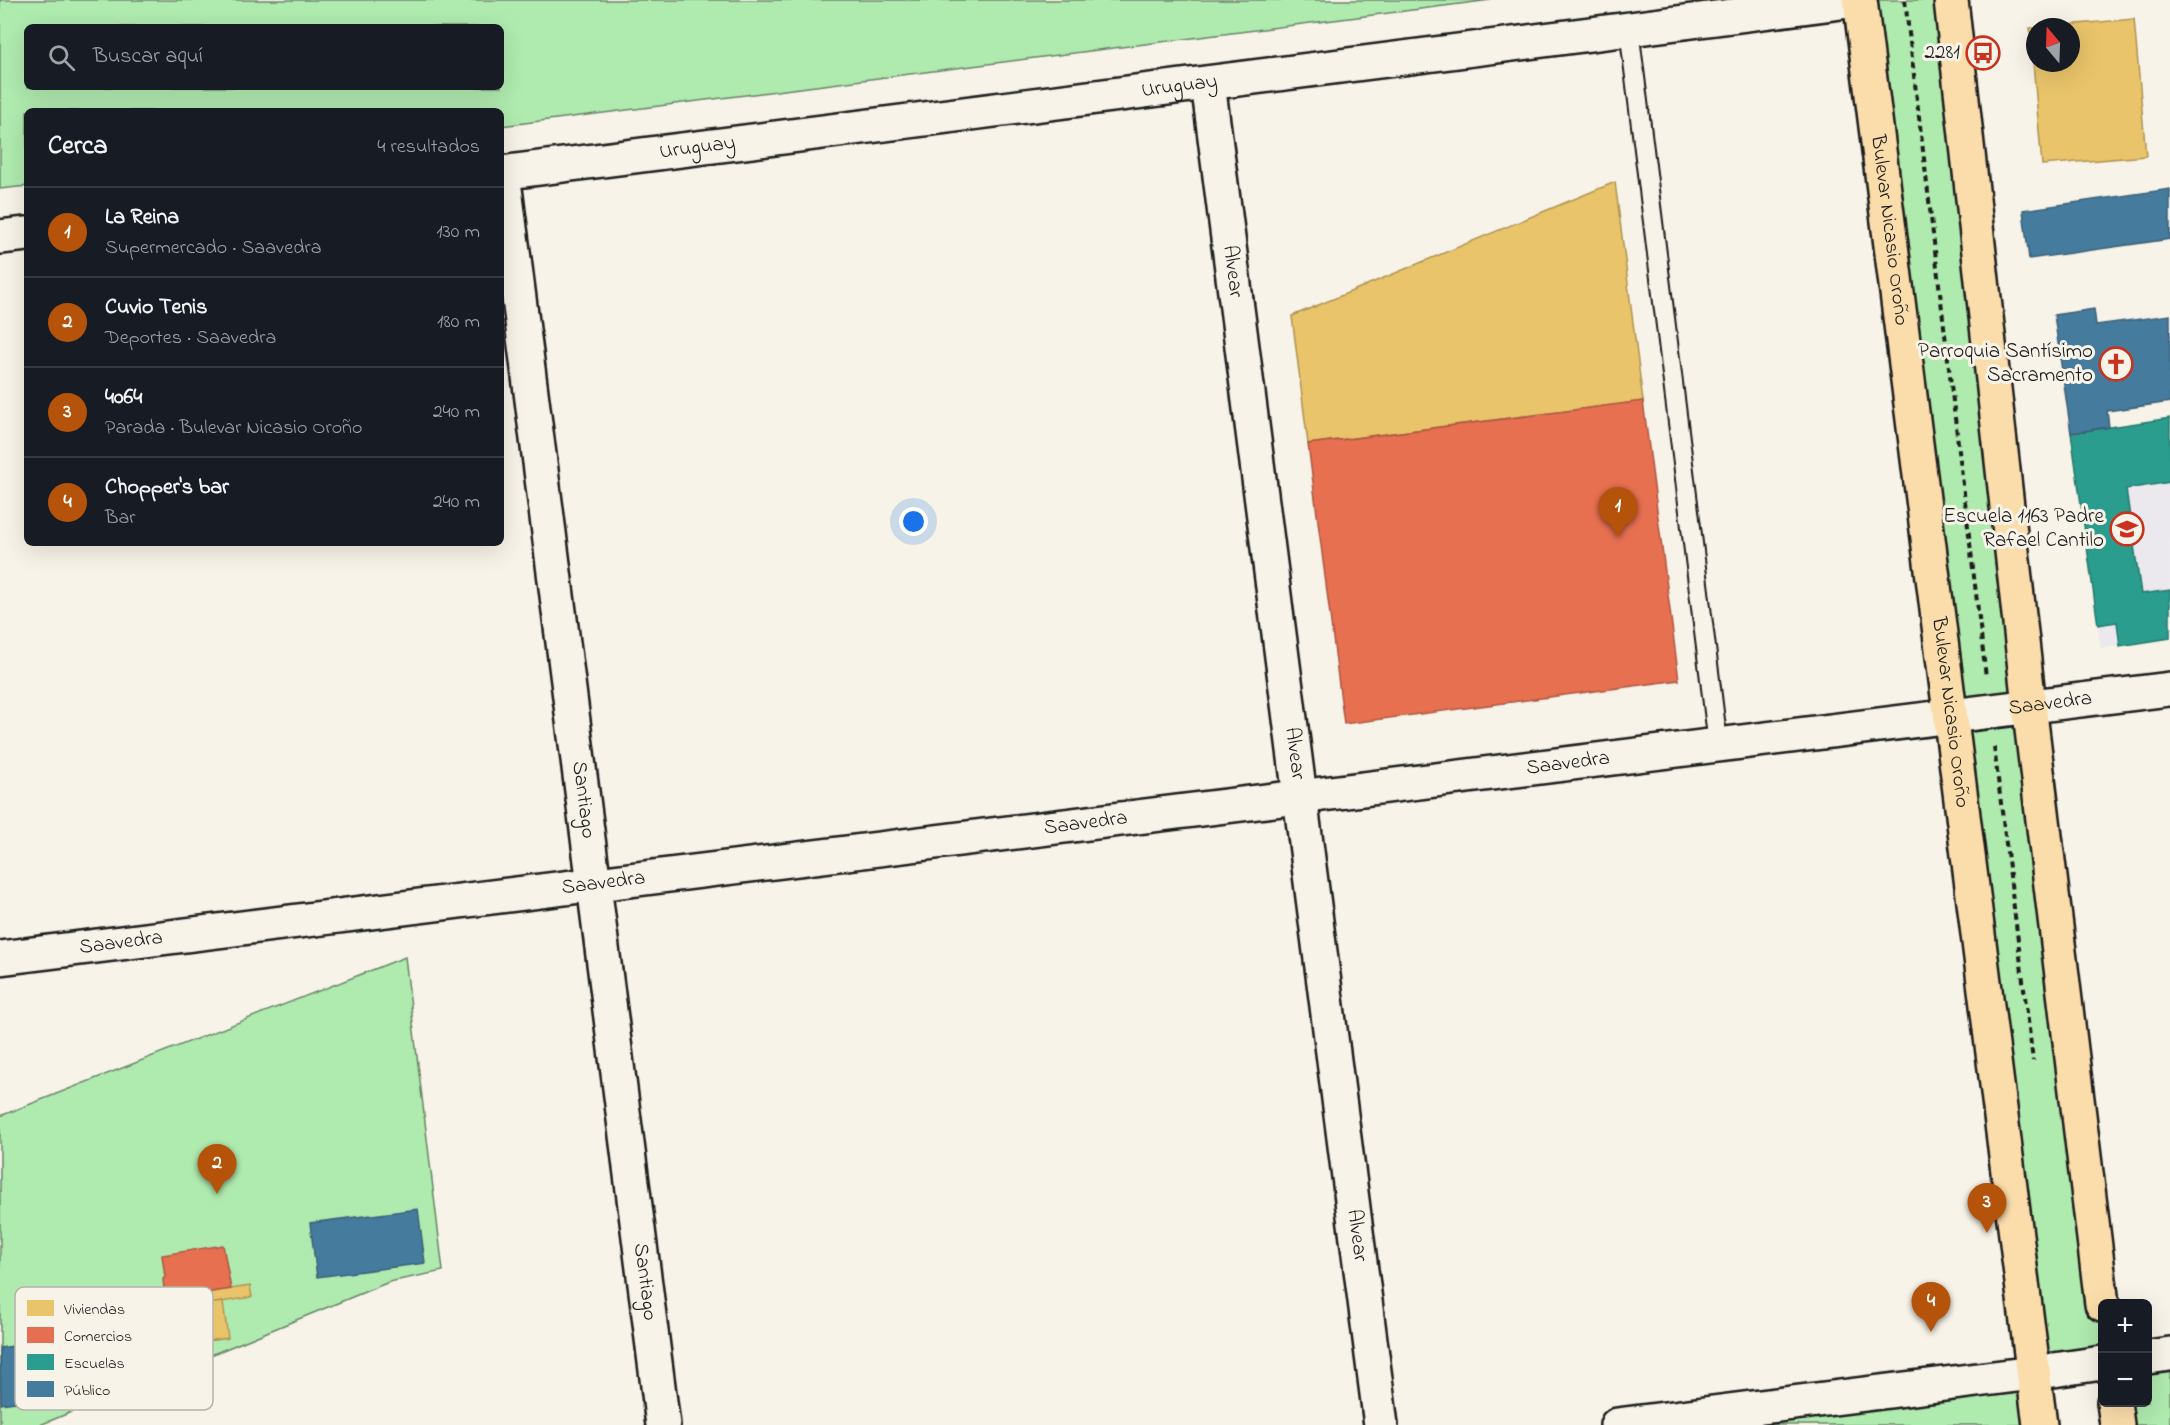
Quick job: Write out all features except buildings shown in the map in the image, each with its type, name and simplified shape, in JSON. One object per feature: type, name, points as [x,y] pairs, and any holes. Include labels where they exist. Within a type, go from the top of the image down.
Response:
[{"type":"main road","name":"Bulevar Nicasio Oroño","points":[[1858,0],[2040,1425]]},
{"type":"main road","points":[[1951,0],[2029,705],[2102,1299]]},
{"type":"main road","points":[[2115,1407],[2117,1425]]},
{"type":"street","name":"Uruguay","points":[[504,173],[1858,0]]},
{"type":"street","name":"Alvear","points":[[1208,83],[1382,1425]]},
{"type":"street","name":"Santiago","points":[[504,188],[663,1425]]},
{"type":"street","points":[[0,237],[24,234]]},
{"type":"street","name":"Saavedra","points":[[0,958],[2170,688]]},
{"type":"street","points":[[2152,1356],[2170,1354]]},
{"type":"street","points":[[1617,1425],[2098,1364]]},
{"type":"lane","points":[[1629,29],[1718,744]]},
{"type":"shaded area","name":"Escuela 1163 Padre Rafael Cantilo","points":[[2170,418],[2170,638],[2101,648],[2071,433]]},
{"type":"green space","points":[[0,0],[1491,0],[504,126],[504,108],[24,108],[24,186],[0,189]]},
{"type":"green space","points":[[1860,0],[1951,0],[2101,1299],[2098,1299],[2098,1364],[2033,1373]]},
{"type":"green space","points":[[405,957],[443,1271],[389,1282],[213,1354],[213,1287],[15,1287],[15,1410],[77,1410],[40,1425],[0,1425],[0,1116]]},
{"type":"green space","points":[[2170,1354],[2170,1425],[2117,1425],[2115,1407],[2152,1407],[2152,1356]]},
{"type":"green space","points":[[2033,1373],[2040,1425],[1617,1425]]},
{"type":"place","name":"2281","points":[[1983,53]]},
{"type":"place","name":"Parroquia Santísimo Sacramento","points":[[2116,364]]},
{"type":"place","name":"Escuela 1163 Padre Rafael Cantilo","points":[[2127,529]]},
{"type":"place","name":"La Reina","points":[[1618,537]]},
{"type":"place","name":"Cuvio Tenis","points":[[217,1194]]},
{"type":"place","name":"4064","points":[[1987,1233]]},
{"type":"place","name":"Chopper's bar","points":[[1931,1332]]}]
